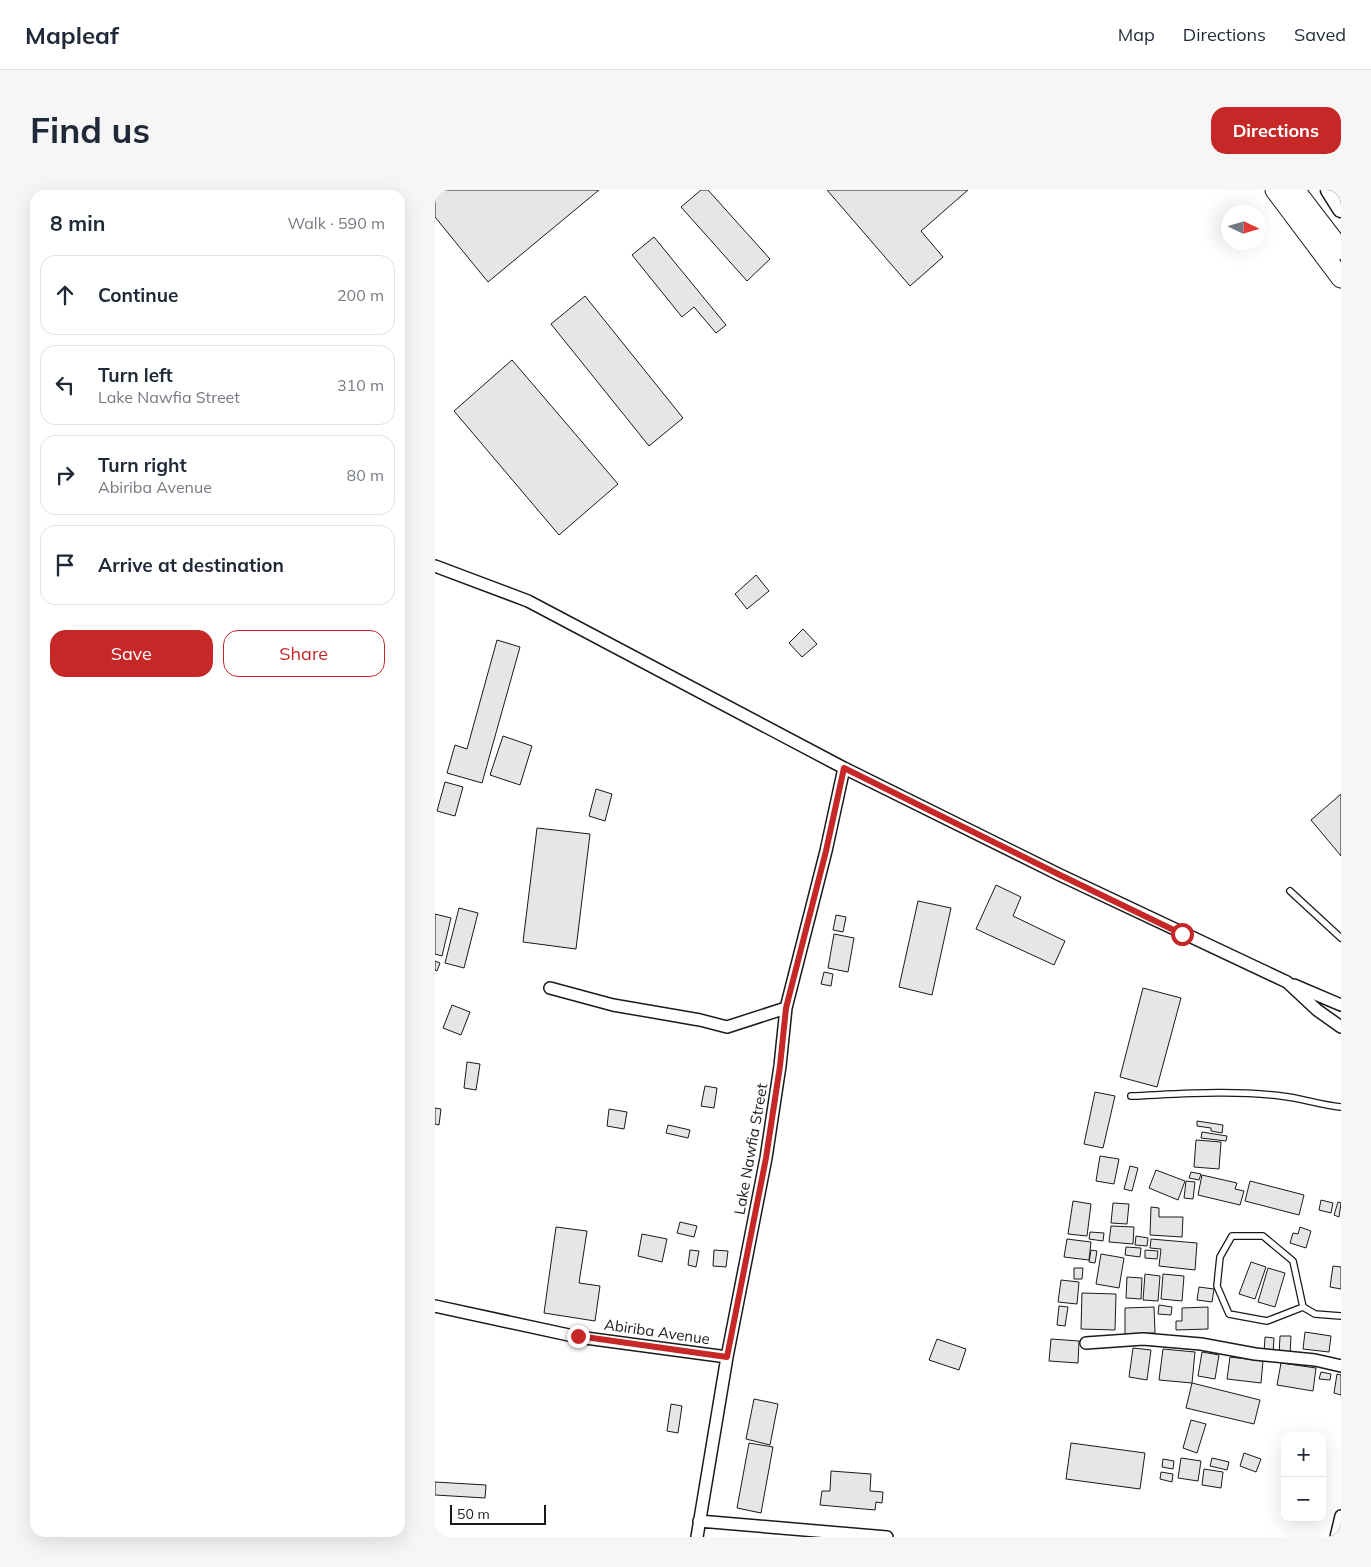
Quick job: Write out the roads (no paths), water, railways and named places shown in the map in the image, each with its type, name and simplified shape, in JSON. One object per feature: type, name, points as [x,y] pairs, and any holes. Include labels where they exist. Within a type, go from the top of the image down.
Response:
[{"type":"main road","points":[[1275,190],[1341,278]]},
{"type":"main road","points":[[1295,190],[1341,250]]},
{"type":"street","points":[[435,566],[528,601],[844,768],[1069,880],[1287,982],[1341,1005]]},
{"type":"street","name":"Lake Nawfia Street","points":[[697,1537],[727,1357],[766,1158],[780,1066],[786,1008],[844,768]]},
{"type":"street","points":[[1287,982],[1317,1010],[1341,1026]]},
{"type":"street","points":[[550,988],[613,1005],[700,1020],[727,1027],[786,1008]]},
{"type":"street","name":"Abiriba Avenue","points":[[435,1306],[578,1336],[727,1357]]},
{"type":"street","points":[[1086,1343],[1143,1339],[1201,1344],[1255,1354],[1315,1360],[1341,1366]]},
{"type":"street","points":[[1336,1537],[1341,1516]]},
{"type":"street","points":[[699,1522],[887,1537]]},
{"type":"lane","points":[[1290,891],[1341,938]]},
{"type":"lane","points":[[1131,1096],[1205,1093],[1255,1094],[1283,1096],[1326,1106],[1341,1107]]},
{"type":"lane","points":[[1303,1307],[1267,1321],[1229,1314],[1217,1286],[1220,1257],[1232,1236],[1263,1236],[1293,1261],[1303,1307],[1315,1314],[1341,1316]]}]
